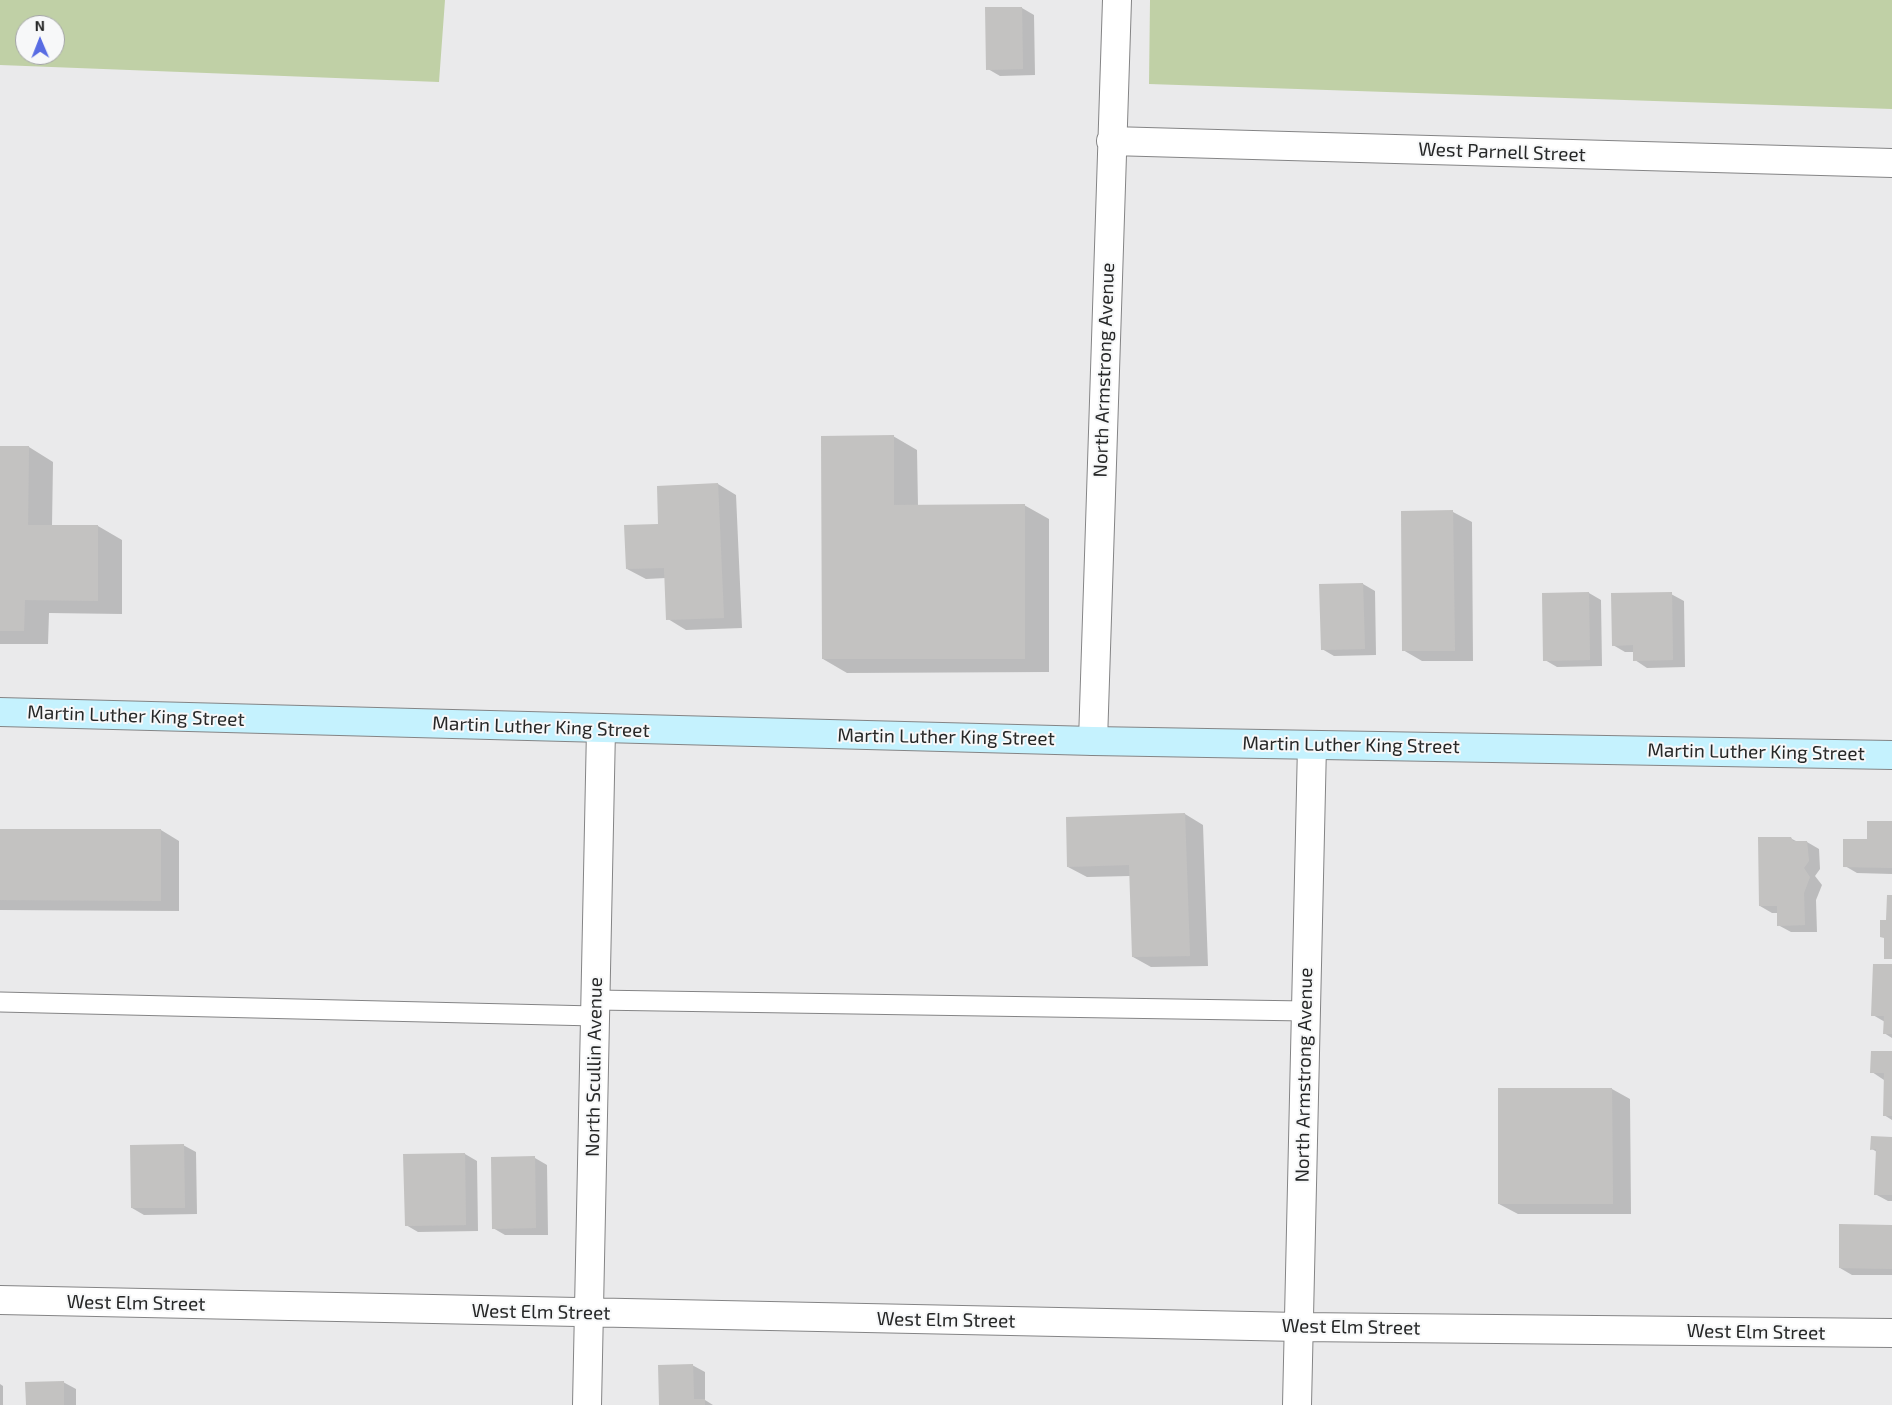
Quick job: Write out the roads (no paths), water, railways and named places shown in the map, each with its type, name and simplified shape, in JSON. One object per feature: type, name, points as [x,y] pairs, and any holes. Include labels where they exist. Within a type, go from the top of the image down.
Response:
[{"type":"street","name":"North Armstrong Avenue","points":[[1093,741],[1117,0]]},
{"type":"street","name":"West Parnell Street","points":[[1112,141],[1892,163]]},
{"type":"street","name":"Martin Luther King Street","points":[[0,712],[1093,741],[1892,754]]},
{"type":"street","name":"North Scullin Avenue","points":[[586,1405],[601,729]]},
{"type":"street","name":"North Armstrong Avenue","points":[[1297,1405],[1312,745]]},
{"type":"street","name":"West Elm Street","points":[[0,1300],[1299,1327],[1892,1333]]},
{"type":"lane","points":[[0,1002],[595,1008],[1306,1011]]}]
